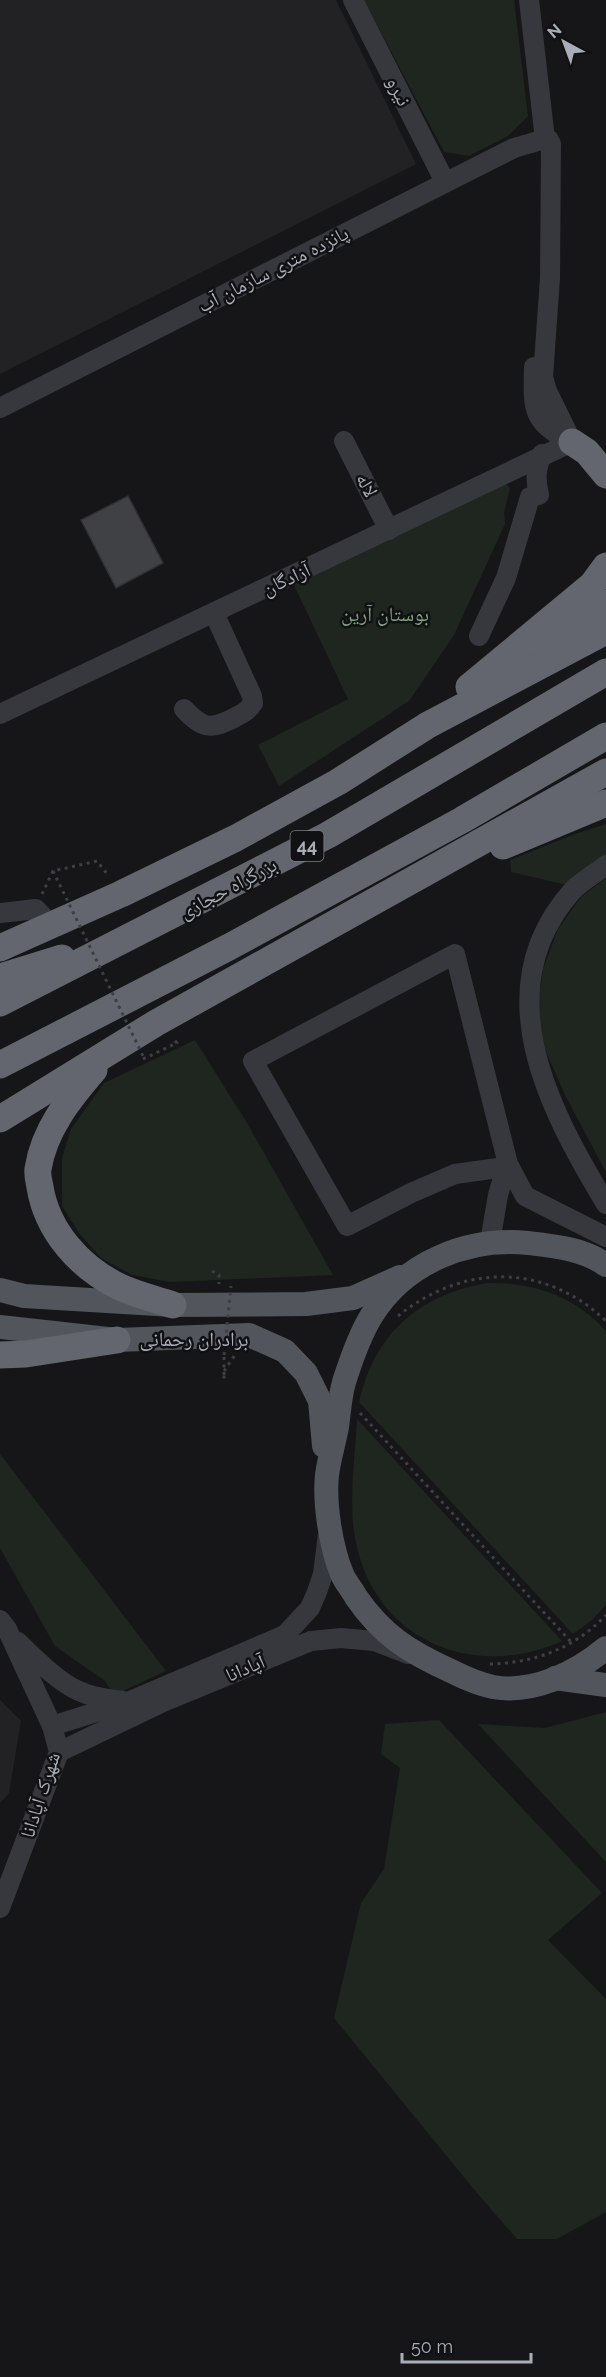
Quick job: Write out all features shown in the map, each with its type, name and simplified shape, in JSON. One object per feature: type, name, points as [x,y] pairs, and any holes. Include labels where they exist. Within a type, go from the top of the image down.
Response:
[{"type":"highway","points":[[572,441],[586,452],[606,475]]},
{"type":"highway","points":[[428,725],[469,687],[592,585],[606,566]]},
{"type":"highway","points":[[469,687],[547,643],[606,603]]},
{"type":"highway","points":[[1,947],[44,917],[236,838],[338,782],[428,725],[606,631]]},
{"type":"highway","name":"بزرگراه حجازی","points":[[0,1003],[328,835],[606,672]]},
{"type":"highway","points":[[0,1065],[229,947],[442,831],[606,736]]},
{"type":"highway","points":[[0,1119],[156,1023],[601,776]]},
{"type":"highway","points":[[335,922],[606,803]]},
{"type":"highway","points":[[514,842],[606,816]]},
{"type":"highway","points":[[0,976],[138,934]]},
{"type":"highway","points":[[156,1023],[95,1069],[69,1100],[50,1131],[38,1170],[43,1206],[55,1230],[71,1251],[88,1267],[120,1287],[172,1305]]},
{"type":"highway","points":[[0,1104],[75,1071]]},
{"type":"highway","points":[[0,1355],[26,1354],[117,1340]]},
{"type":"main road","name":"برادران رحمانی","points":[[0,1290],[24,1296],[172,1305],[306,1304],[353,1298],[455,1250],[490,1242],[562,1247],[598,1259],[606,1265]]},
{"type":"main road","points":[[410,1272],[372,1315],[343,1383],[327,1477],[329,1525],[342,1575],[368,1614],[395,1641],[438,1666],[474,1682],[511,1688],[555,1678],[585,1664],[606,1648]]},
{"type":"main road","name":"برادران رحمانی","points":[[0,1327],[117,1340],[249,1335],[285,1352],[306,1372],[320,1401],[327,1477]]},
{"type":"main road","points":[[555,1678],[606,1685]]},
{"type":"street","name":"نیرو","points":[[353,0],[446,182]]},
{"type":"street","points":[[529,0],[544,140],[551,144],[550,278],[543,377],[547,391],[572,441]]},
{"type":"street","name":"پانزده متری سازمان آب","points":[[0,408],[514,148],[544,140]]},
{"type":"street","name":"لاله","points":[[344,441],[389,530]]},
{"type":"street","name":"آزادگان","points":[[0,714],[572,441]]},
{"type":"street","points":[[479,636],[506,578],[530,497],[539,495],[536,468],[542,454]]},
{"type":"street","points":[[184,709],[194,720],[204,726],[212,726],[248,711],[253,703],[252,696],[214,613]]},
{"type":"street","points":[[606,866],[574,890],[546,930],[533,969],[528,1010],[532,1041],[547,1089],[572,1147],[606,1204]]},
{"type":"street","points":[[0,914],[44,917]]},
{"type":"street","points":[[490,1242],[503,1179],[498,1168],[455,1174],[411,1193],[347,1226],[253,1061],[455,954],[508,1164],[525,1196]]},
{"type":"street","points":[[498,1195],[509,1188],[517,1189],[525,1196],[606,1237]]},
{"type":"street","name":"آپادانا","points":[[52,1726],[128,1702],[285,1635],[310,1608],[317,1592],[323,1574],[329,1525]]},
{"type":"street","points":[[3,1624],[28,1653],[75,1690],[102,1698],[128,1702]]},
{"type":"street","name":"شهرک آپادانا","points":[[0,1908],[59,1752],[52,1726],[3,1624]]},
{"type":"street","name":"آپادانا","points":[[59,1752],[163,1702],[310,1641],[341,1638],[374,1641],[438,1666]]},
{"type":"path","points":[[53,871],[97,861]]},
{"type":"path","points":[[44,917],[53,871]]},
{"type":"path","points":[[53,871],[144,1058],[177,1042]]},
{"type":"path","points":[[212,1271],[219,1275],[219,1288],[231,1286],[224,1355],[224,1379],[224,1371]]},
{"type":"path","points":[[392,1323],[414,1304],[448,1286],[477,1279],[506,1276],[544,1283],[562,1290],[579,1299],[606,1321]]},
{"type":"path","points":[[343,1383],[352,1405],[572,1643],[585,1664]]},
{"type":"path","points":[[489,1664],[528,1661],[547,1655],[572,1643],[606,1615]]},
{"type":"shaded area","points":[[0,0],[336,0],[416,164],[0,374]]},
{"type":"shaded area","points":[[0,1700],[21,1721],[9,1793],[0,1803]]},
{"type":"green space","points":[[364,0],[514,0],[528,116],[508,136],[469,156],[444,152]]},
{"type":"green space","name":"بوستان آرین","points":[[502,480],[510,488],[504,513],[505,524],[454,635],[409,701],[279,786],[258,745],[348,699],[294,585]]},
{"type":"green space","points":[[606,824],[606,855],[593,862],[567,885],[511,872],[510,860]]},
{"type":"green space","points":[[606,878],[606,1172],[566,1097],[535,1027],[543,969],[558,929],[581,897]]},
{"type":"green space","points":[[195,1040],[247,1123],[333,1275],[170,1282],[132,1275],[101,1258],[79,1233],[62,1206],[62,1158],[71,1129],[104,1083]]},
{"type":"green space","points":[[487,1283],[521,1285],[567,1300],[594,1319],[606,1331],[606,1605],[592,1620],[573,1634],[359,1402],[376,1356],[403,1321],[440,1297]]},
{"type":"green space","points":[[357,1419],[562,1641],[530,1652],[497,1656],[466,1654],[436,1645],[409,1629],[386,1608],[369,1580],[354,1532],[352,1484]]},
{"type":"green space","points":[[0,1454],[166,1671],[114,1695],[105,1681],[55,1646],[0,1548]]},
{"type":"green space","points":[[606,1712],[606,1862],[478,1724],[545,1728]]},
{"type":"green space","points":[[439,1720],[602,1893],[548,1940],[606,1999],[606,2212],[557,2239],[517,2239],[334,2018],[361,1903],[384,1869],[400,1768],[381,1754],[385,1724]]},
{"type":"building","points":[[128,496],[163,563],[116,588],[81,520]]}]
